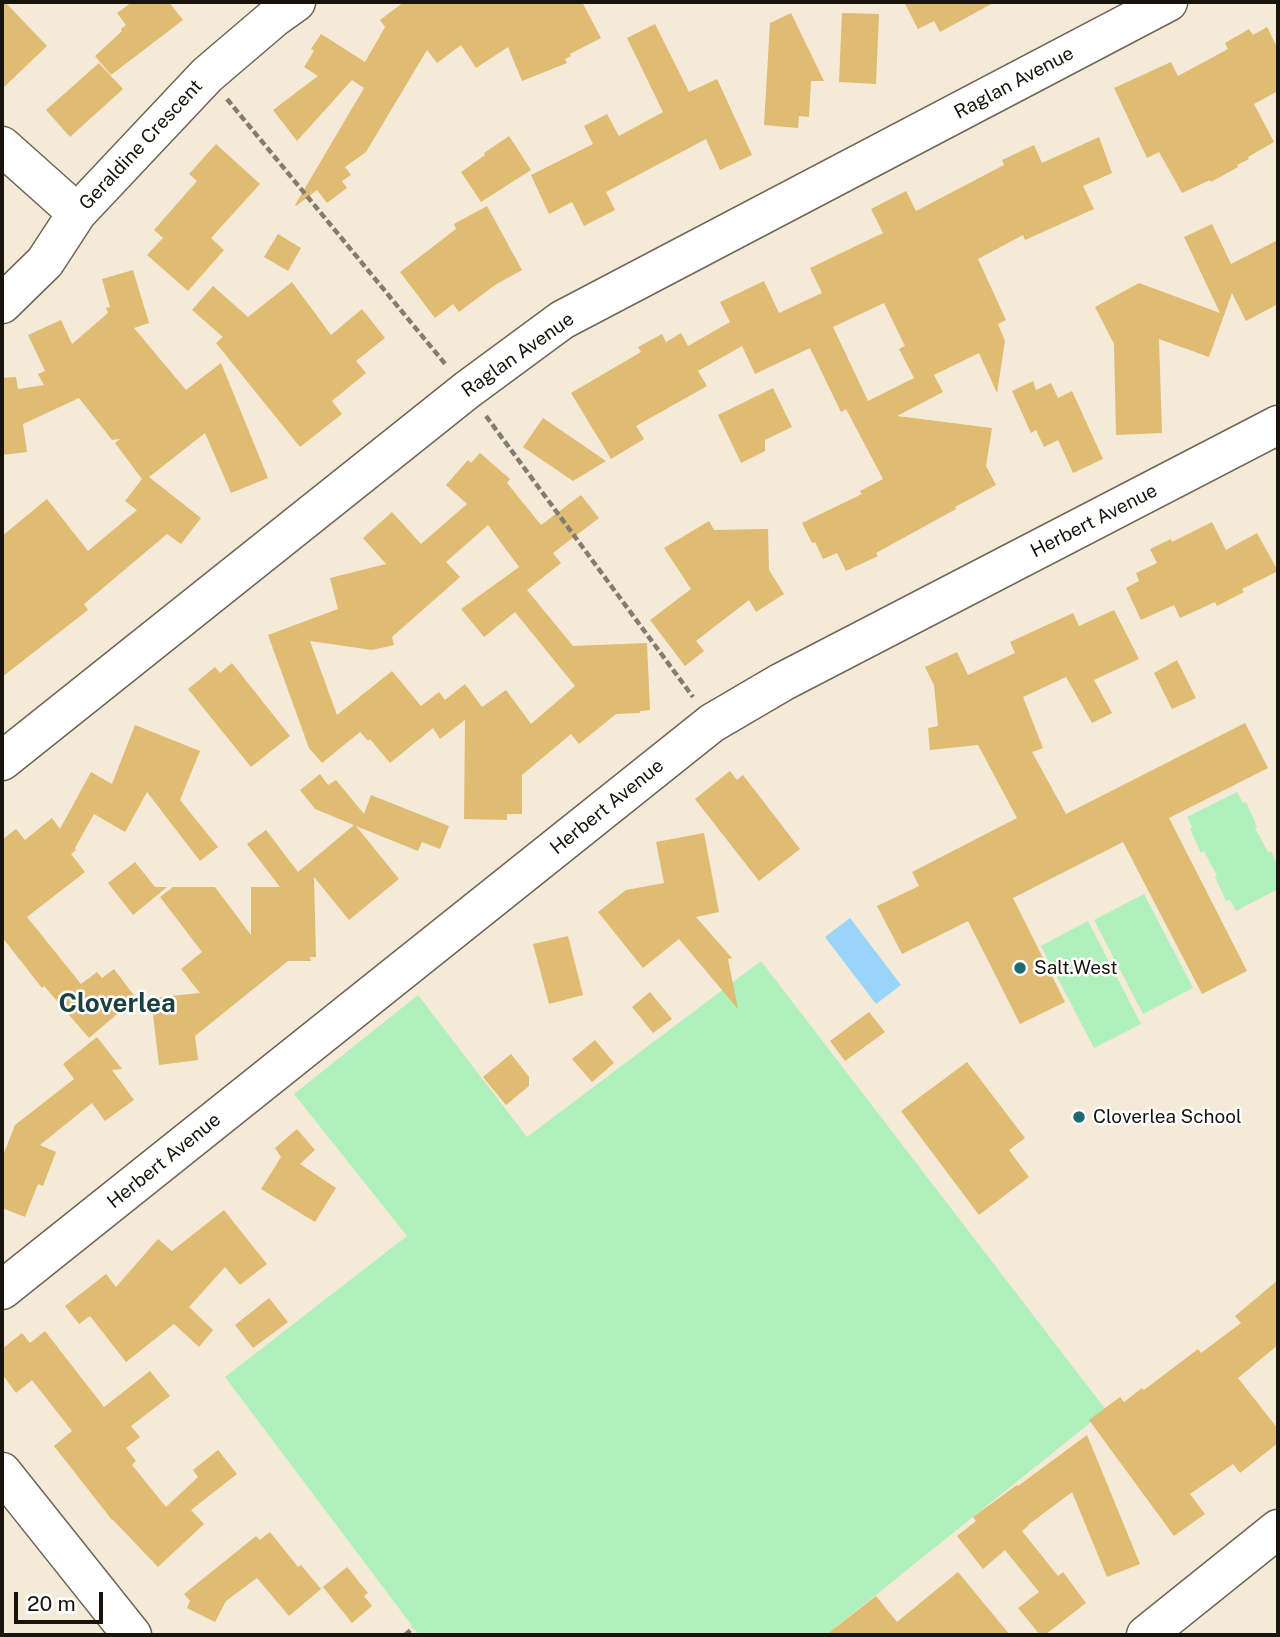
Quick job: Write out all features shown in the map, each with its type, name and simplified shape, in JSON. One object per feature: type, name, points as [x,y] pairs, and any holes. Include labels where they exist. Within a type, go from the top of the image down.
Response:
[{"type":"street","name":"Geraldine Crescent","points":[[2,304],[46,262],[77,213],[207,75],[296,2]]},
{"type":"street","name":"Raglan Avenue","points":[[2,761],[467,390],[562,320],[1168,2]]},
{"type":"street","points":[[2,146],[77,213]]},
{"type":"street","name":"Herbert Avenue","points":[[2,1290],[712,723],[782,682],[1278,425]]},
{"type":"street","points":[[2,1472],[132,1635]]},
{"type":"street","points":[[1146,1635],[1278,1529]]},
{"type":"path","points":[[405,1635],[414,1628]]},
{"type":"green space","points":[[1237,792],[1243,803],[1246,802],[1257,827],[1255,828],[1278,866],[1278,889],[1236,911],[1230,900],[1226,901],[1204,851],[1201,853],[1187,817]]},
{"type":"green space","points":[[1144,894],[1193,988],[1143,1014],[1094,920]]},
{"type":"green space","points":[[1088,921],[1141,1024],[1094,1048],[1041,946]]},
{"type":"green space","points":[[761,961],[1106,1410],[826,1635],[419,1635],[225,1377],[407,1236],[294,1094],[418,995],[527,1137]]},
{"type":"water","points":[[850,918],[901,985],[876,1004],[825,937]]},
{"type":"building","points":[[2,2],[47,46],[2,89]]},
{"type":"building","points":[[132,2],[169,2],[183,20],[111,75],[95,56],[122,31],[126,25],[117,13]]},
{"type":"building","points":[[404,2],[582,2],[601,38],[570,54],[571,56],[565,59],[567,63],[522,81],[508,47],[476,68],[461,45],[437,63],[427,50],[366,152],[345,167],[351,175],[342,181],[347,188],[327,203],[317,190],[296,206],[364,88],[352,80],[297,141],[273,110],[318,76],[304,67],[321,34],[365,62],[385,27],[380,20]]},
{"type":"building","points":[[904,2],[995,2],[940,32],[934,21],[918,29]]},
{"type":"building","points":[[791,13],[824,81],[811,81],[809,117],[799,116],[798,128],[764,125],[770,23]]},
{"type":"building","points":[[842,13],[879,14],[876,84],[839,82]]},
{"type":"building","points":[[655,24],[689,92],[717,79],[752,155],[720,170],[706,139],[606,192],[615,210],[584,226],[572,202],[549,214],[531,175],[593,144],[584,126],[607,114],[619,136],[663,112],[627,38]]},
{"type":"building","points":[[1267,27],[1278,49],[1278,91],[1254,104],[1274,142],[1211,182],[1210,180],[1182,193],[1159,152],[1147,158],[1114,88],[1171,62],[1178,76],[1228,49],[1225,43],[1249,29],[1253,35]]},
{"type":"building","points":[[99,63],[123,89],[70,137],[46,110]]},
{"type":"building","points":[[509,136],[531,170],[481,202],[461,172]]},
{"type":"building","points":[[1099,137],[1112,173],[1083,186],[1094,209],[1025,240],[1023,235],[978,259],[1006,320],[998,324],[1005,341],[997,393],[979,353],[934,375],[943,392],[897,416],[992,428],[986,466],[996,485],[876,553],[878,556],[846,571],[837,553],[823,559],[802,523],[862,494],[860,491],[883,479],[846,409],[841,412],[810,348],[755,374],[742,346],[698,371],[707,386],[636,426],[644,439],[611,459],[571,393],[641,352],[638,347],[662,334],[666,342],[681,333],[688,346],[730,322],[720,302],[764,281],[779,313],[822,293],[810,268],[883,233],[871,209],[906,191],[916,211],[1004,165],[1002,160],[1034,145],[1042,163]],"holes":[[[884,303],[905,346],[899,349],[914,378],[868,401],[833,327]]]},
{"type":"building","points":[[216,144],[260,184],[211,238],[224,250],[188,291],[147,255],[163,238],[154,230],[197,181],[189,174]]},
{"type":"building","points":[[487,206],[522,270],[495,285],[459,312],[453,304],[435,318],[400,272],[456,229],[454,224]]},
{"type":"building","points":[[1212,224],[1231,264],[1278,240],[1278,304],[1246,321],[1232,293],[1209,357],[1159,339],[1162,433],[1116,435],[1114,344],[1095,307],[1139,283],[1220,313],[1184,237]]},
{"type":"building","points":[[278,234],[301,248],[288,271],[264,257]]},
{"type":"building","points":[[133,270],[149,323],[134,328],[186,390],[221,363],[268,478],[231,493],[205,433],[149,477],[201,518],[181,544],[167,534],[84,604],[88,610],[2,677],[2,536],[47,499],[88,551],[137,510],[125,501],[142,479],[115,443],[120,439],[112,440],[79,398],[23,424],[27,452],[2,455],[2,378],[16,377],[18,389],[44,385],[38,374],[45,371],[28,335],[61,320],[72,344],[108,313],[106,308],[110,307],[102,279]]},
{"type":"building","points":[[292,282],[331,335],[362,309],[385,338],[356,361],[366,373],[332,401],[342,414],[300,447],[216,343],[223,337],[192,310],[213,286],[248,317]]},
{"type":"building","points":[[1033,381],[1036,390],[1051,383],[1058,398],[1072,391],[1103,459],[1073,473],[1058,440],[1044,447],[1036,430],[1031,433],[1012,391]]},
{"type":"building","points":[[773,388],[792,427],[765,440],[765,451],[741,463],[718,415]]},
{"type":"building","points":[[543,418],[606,461],[573,481],[523,447]]},
{"type":"building","points":[[480,453],[510,479],[507,483],[541,525],[581,495],[599,518],[553,553],[561,563],[527,590],[573,646],[647,643],[650,710],[616,714],[579,744],[571,734],[522,775],[522,814],[507,814],[507,820],[464,819],[465,720],[440,739],[433,728],[390,763],[370,739],[368,741],[360,732],[322,763],[309,748],[268,635],[338,609],[330,578],[386,564],[363,538],[392,512],[421,544],[467,504],[446,485],[468,460],[471,463]],"holes":[[[488,525],[519,567],[461,609],[484,637],[515,612],[575,686],[531,724],[506,690],[482,707],[465,684],[445,700],[439,692],[421,706],[392,671],[337,715],[310,641],[372,650],[394,645],[392,637],[460,577],[446,562]]]},
{"type":"building","points":[[709,521],[714,530],[768,529],[769,570],[784,594],[756,612],[749,600],[696,641],[704,651],[685,666],[650,620],[691,589],[664,548]]},
{"type":"building","points":[[1212,522],[1226,550],[1257,533],[1278,571],[1242,589],[1244,592],[1217,606],[1215,602],[1180,618],[1174,605],[1141,620],[1126,588],[1139,581],[1136,573],[1157,563],[1150,549],[1171,539],[1172,542]]},
{"type":"building","points":[[1114,610],[1139,659],[1094,680],[1112,713],[1092,723],[1066,677],[1023,697],[1043,748],[1032,752],[1066,814],[1245,723],[1268,768],[1169,818],[1247,971],[1202,994],[1123,842],[1013,898],[1065,1002],[1020,1024],[968,921],[902,954],[877,906],[919,886],[912,872],[1017,818],[978,745],[930,750],[928,728],[938,726],[934,685],[925,667],[957,652],[968,675],[1015,653],[1010,642],[1073,613],[1079,626]]},
{"type":"building","points":[[1177,660],[1196,698],[1172,709],[1154,673]]},
{"type":"building","points":[[232,663],[290,736],[251,767],[188,689],[215,667],[220,673]]},
{"type":"building","points":[[135,725],[200,751],[180,800],[218,847],[200,861],[147,792],[125,832],[94,814],[76,850],[71,854],[85,872],[27,917],[81,984],[97,972],[102,978],[114,969],[136,998],[89,1038],[44,986],[42,988],[2,937],[2,840],[16,829],[25,840],[52,818],[60,829],[91,772],[112,784]]},
{"type":"building","points":[[730,771],[737,780],[743,775],[800,849],[759,881],[695,799]]},
{"type":"building","points":[[320,774],[328,785],[336,780],[364,814],[371,795],[449,826],[440,849],[422,842],[418,851],[356,826],[399,879],[349,920],[314,877],[316,957],[310,957],[311,961],[288,961],[195,1036],[198,1060],[159,1065],[151,998],[200,993],[181,969],[202,952],[160,897],[173,887],[215,887],[251,935],[251,887],[280,887],[247,844],[266,830],[298,872],[354,825],[315,809],[300,790]]},
{"type":"building","points":[[704,833],[719,912],[696,917],[732,958],[728,959],[738,1009],[679,939],[643,968],[598,912],[626,890],[664,883],[656,842]]},
{"type":"building","points":[[135,862],[155,887],[167,887],[133,915],[108,883]]},
{"type":"building","points":[[568,936],[583,995],[549,1004],[533,944]]},
{"type":"building","points":[[650,992],[672,1019],[653,1033],[632,1007]]},
{"type":"building","points":[[869,1012],[885,1032],[845,1061],[830,1041]]},
{"type":"building","points":[[97,1037],[122,1069],[112,1070],[134,1100],[105,1121],[92,1103],[40,1145],[56,1152],[43,1186],[38,1184],[25,1217],[2,1208],[2,1158],[15,1125],[74,1079],[63,1064]]},
{"type":"building","points":[[595,1040],[614,1063],[592,1082],[572,1059]]},
{"type":"building","points":[[511,1054],[529,1077],[529,1086],[506,1105],[483,1077]]},
{"type":"building","points":[[967,1062],[1025,1138],[1009,1150],[1029,1177],[979,1215],[901,1111]]},
{"type":"building","points":[[297,1129],[315,1150],[300,1164],[336,1188],[315,1222],[261,1189],[281,1157],[275,1148]]},
{"type":"building","points":[[224,1210],[267,1264],[240,1285],[225,1267],[189,1307],[213,1330],[199,1347],[174,1324],[126,1362],[90,1316],[79,1324],[65,1306],[106,1274],[116,1287],[158,1239],[172,1251]]},
{"type":"building","points":[[1278,1280],[1278,1345],[1238,1378],[1278,1429],[1278,1443],[1240,1473],[1233,1464],[1190,1494],[1205,1514],[1174,1536],[1089,1420],[1120,1397],[1124,1402],[1142,1388],[1144,1390],[1198,1349],[1201,1353],[1241,1323],[1235,1316]]},
{"type":"building","points":[[269,1298],[288,1322],[253,1348],[235,1325]]},
{"type":"building","points":[[45,1331],[104,1407],[150,1371],[170,1396],[131,1426],[140,1437],[126,1448],[136,1461],[132,1465],[166,1507],[198,1477],[193,1470],[218,1450],[237,1474],[191,1510],[204,1524],[158,1567],[112,1520],[54,1446],[72,1431],[32,1380],[16,1393],[2,1374],[2,1349],[22,1333],[30,1343]]},
{"type":"building","points":[[1087,1435],[1140,1564],[1107,1577],[1072,1492],[1022,1531],[1058,1576],[1063,1572],[1086,1603],[1045,1635],[1040,1635],[1018,1608],[1039,1592],[1005,1550],[983,1569],[957,1536],[976,1521],[973,1517]]},
{"type":"building","points":[[270,1532],[298,1567],[301,1565],[321,1589],[289,1616],[257,1578],[226,1601],[215,1622],[187,1608],[190,1601],[184,1594],[256,1536],[260,1540]]},
{"type":"building","points":[[347,1567],[368,1593],[364,1596],[372,1606],[352,1623],[323,1587]]},
{"type":"building","points":[[958,1572],[1010,1635],[826,1635],[876,1596],[897,1622]]},
{"type":"place","name":"Salt.West","points":[[1020,968]]},
{"type":"place","name":"Cloverlea School","points":[[1079,1117]]},
{"type":"district","name":"Cloverlea","points":[[117,1004]]}]
